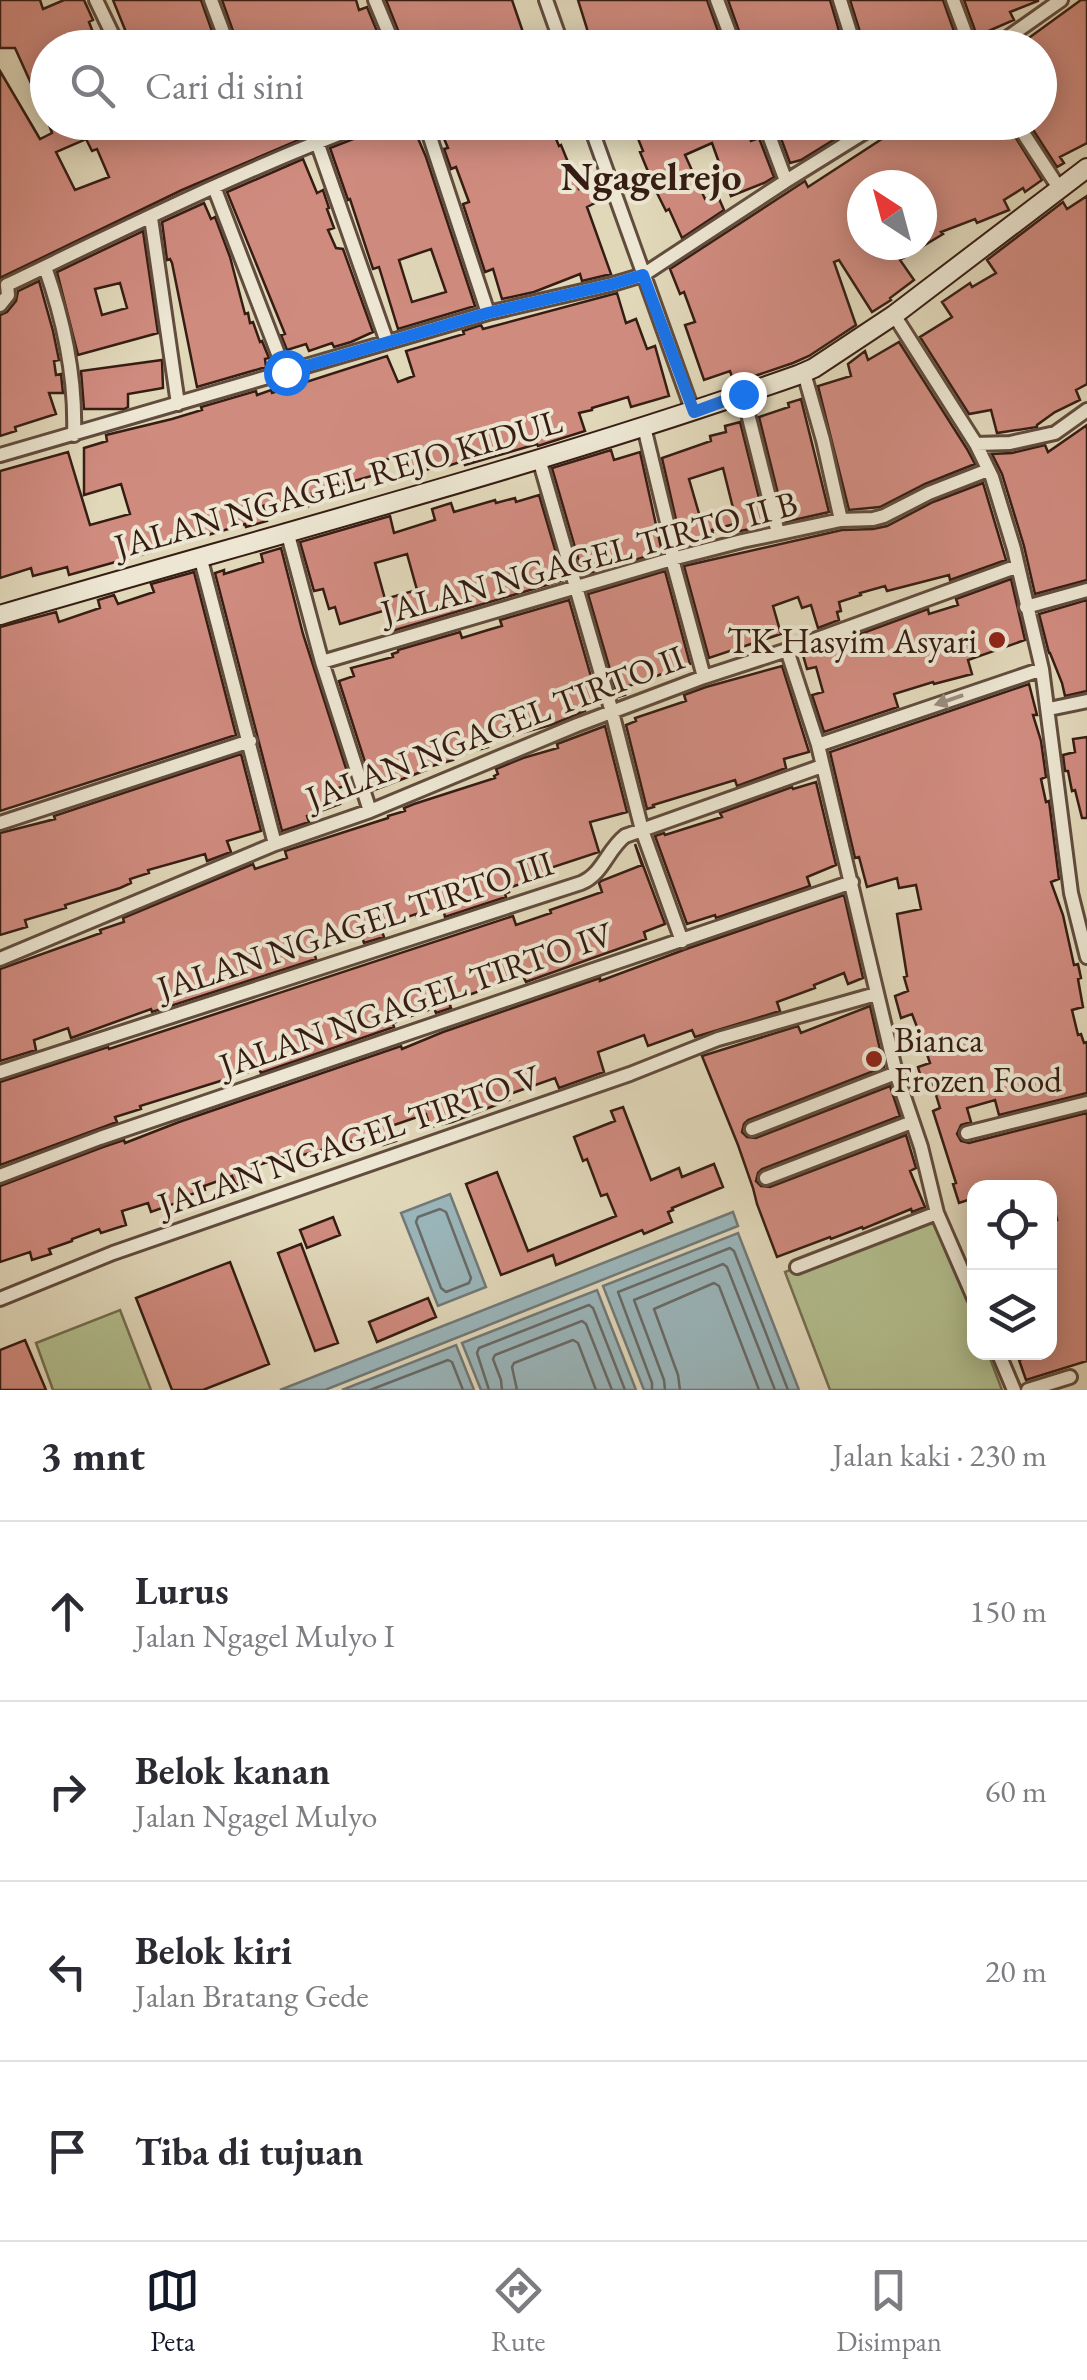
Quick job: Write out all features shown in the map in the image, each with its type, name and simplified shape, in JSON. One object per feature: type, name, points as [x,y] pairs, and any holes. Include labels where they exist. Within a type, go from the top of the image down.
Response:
[{"type":"main road","name":"JALAN NGAGEL REJO KIDUL","points":[[1,612],[644,428],[804,372],[894,315],[1087,168]]},
{"type":"street","points":[[96,0],[110,30]]},
{"type":"street","points":[[212,0],[223,30]]},
{"type":"street","points":[[375,0],[388,30]]},
{"type":"street","points":[[546,0],[556,30]]},
{"type":"street","points":[[717,0],[728,30]]},
{"type":"street","points":[[840,0],[849,30]]},
{"type":"street","points":[[953,0],[964,30]]},
{"type":"street","points":[[1018,30],[1060,0]]},
{"type":"street","points":[[0,305],[8,295],[7,285],[321,140]]},
{"type":"street","points":[[430,140],[488,313]]},
{"type":"street","points":[[595,140],[694,412]]},
{"type":"street","points":[[771,140],[786,181]]},
{"type":"street","points":[[0,455],[488,313],[643,275],[852,140]]},
{"type":"street","points":[[1028,140],[1060,188]]},
{"type":"street","points":[[316,142],[388,342]]},
{"type":"street","points":[[214,187],[286,372]]},
{"type":"street","points":[[151,218],[178,404]]},
{"type":"street","points":[[45,267],[58,306],[75,397],[74,434]]},
{"type":"street","points":[[894,315],[976,444],[992,477],[1042,669],[1071,893],[1087,957]]},
{"type":"street","name":"JALAN NGAGEL TIRTO II B","points":[[322,662],[672,559],[841,520],[804,372]]},
{"type":"street","points":[[743,394],[778,534]]},
{"type":"street","points":[[976,444],[1010,443],[1055,433],[1087,410]]},
{"type":"street","points":[[644,428],[672,543],[672,559],[704,677]]},
{"type":"street","points":[[539,459],[642,830],[682,941]]},
{"type":"street","points":[[841,520],[884,516],[988,470]]},
{"type":"street","points":[[287,531],[322,662],[370,810]]},
{"type":"street","points":[[200,556],[275,844]]},
{"type":"street","name":"JALAN NGAGEL TIRTO II","points":[[0,959],[275,844],[612,712],[1018,566]]},
{"type":"street","points":[[1026,607],[1087,590]]},
{"type":"street","points":[[787,650],[818,745],[896,1073],[938,1213],[967,1278]]},
{"type":"street","points":[[818,745],[1042,669]]},
{"type":"street","points":[[1049,710],[1087,702]]},
{"type":"street","points":[[0,824],[250,741]]},
{"type":"street","name":"JALAN NGAGEL TIRTO III","points":[[0,1072],[582,883],[592,879],[625,836],[822,766]]},
{"type":"street","name":"JALAN NGAGEL TIRTO IV","points":[[0,1176],[100,1138],[852,882]]},
{"type":"street","name":"JALAN NGAGEL TIRTO V","points":[[0,1299],[113,1254],[630,1074],[718,1039],[876,994]]},
{"type":"street","points":[[752,1130],[896,1073]]},
{"type":"street","points":[[968,1134],[1087,1104]]},
{"type":"street","points":[[766,1178],[912,1122]]},
{"type":"street","points":[[796,1266],[938,1213]]},
{"type":"street","points":[[1001,1360],[1014,1390]]},
{"type":"street","points":[[1028,1390],[1070,1377]]},
{"type":"green space","points":[[935,1214],[967,1299],[967,1360],[991,1360],[1002,1390],[830,1390],[785,1272]]},
{"type":"green space","points":[[120,1310],[151,1390],[53,1390],[36,1343]]},
{"type":"water","points":[[450,1194],[486,1287],[438,1306],[401,1213]]},
{"type":"water","points":[[733,1212],[738,1226],[325,1390],[280,1390]]},
{"type":"water","points":[[738,1233],[799,1390],[644,1390],[603,1286]]},
{"type":"water","points":[[597,1290],[636,1390],[481,1390],[462,1343]]},
{"type":"water","points":[[456,1345],[474,1390],[342,1390]]},
{"type":"building","points":[[0,0],[40,0],[43,9],[64,0],[84,0],[93,20],[89,22],[92,30],[30,30],[30,81],[15,48],[0,48]]},
{"type":"building","points":[[113,0],[201,0],[212,30],[125,30]]},
{"type":"building","points":[[222,0],[356,0],[359,10],[367,7],[377,30],[233,30]]},
{"type":"building","points":[[386,0],[512,0],[522,30],[398,30]]},
{"type":"building","points":[[578,0],[707,0],[718,30],[587,30]]},
{"type":"building","points":[[728,0],[830,0],[839,30],[739,30]]},
{"type":"building","points":[[850,0],[943,0],[954,30],[859,30]]},
{"type":"building","points":[[964,0],[1038,0],[1010,12],[1014,20],[991,30],[975,30]]},
{"type":"building","points":[[1081,0],[1087,0],[1087,143],[1060,157],[1064,163],[1057,167],[1040,140],[1057,140],[1057,30],[1040,30]]},
{"type":"building","points":[[0,71],[30,122],[30,140],[84,140],[56,152],[75,190],[109,177],[97,149],[92,151],[86,140],[299,140],[182,190],[0,278]]},
{"type":"building","points":[[351,140],[419,140],[475,306],[398,329],[379,267],[373,269],[330,148]],"holes":[[[431,249],[446,292],[412,302],[399,260]]]},
{"type":"building","points":[[445,140],[556,140],[579,189],[588,185],[595,203],[587,207],[611,274],[582,281],[580,274],[534,292],[502,299],[493,269],[485,272],[463,204],[469,202],[456,167],[451,169],[444,149],[448,148]]},
{"type":"building","points":[[639,140],[760,140],[774,177],[731,196],[712,143],[685,155],[705,199],[717,194],[724,210],[682,238],[656,191],[640,152],[643,151]]},
{"type":"building","points":[[782,140],[833,140],[801,160],[790,163]]},
{"type":"building","points":[[880,140],[1017,140],[1042,180],[1004,200],[1009,210],[941,232],[937,238],[937,170],[847,170],[847,260],[900,260],[914,280],[872,312],[839,260],[834,262],[856,325],[809,356],[734,383],[730,371],[704,380],[685,325],[695,322],[670,269],[805,181],[808,187]]},
{"type":"building","points":[[303,159],[317,193],[323,190],[334,228],[328,230],[336,248],[343,249],[373,332],[351,342],[334,347],[332,343],[309,351],[306,344],[287,350],[281,335],[285,334],[227,192]]},
{"type":"building","points":[[1087,196],[1087,384],[1076,390],[1080,400],[1055,412],[1037,427],[997,433],[991,410],[969,414],[920,337],[952,317],[942,302],[970,283],[972,287],[996,273],[987,260],[1063,202],[1067,209]]},
{"type":"building","points":[[204,203],[211,219],[215,217],[230,257],[245,314],[253,322],[269,358],[265,359],[266,367],[197,387],[162,222]]},
{"type":"building","points":[[143,231],[158,333],[78,355],[57,272]],"holes":[[[120,283],[127,308],[102,315],[95,289]]]},
{"type":"building","points":[[39,281],[53,331],[59,360],[54,361],[56,375],[61,374],[63,393],[49,393],[56,414],[0,436],[0,315],[16,301],[18,291]]},
{"type":"building","points":[[617,293],[626,323],[636,319],[647,349],[655,346],[669,396],[631,407],[628,397],[592,408],[579,413],[585,431],[465,465],[463,461],[448,466],[447,463],[411,475],[404,454],[372,464],[375,475],[312,493],[315,504],[297,510],[293,498],[263,506],[267,521],[246,527],[245,524],[190,538],[69,575],[67,567],[33,576],[31,568],[0,578],[0,471],[68,452],[90,525],[130,514],[121,484],[84,495],[84,448],[107,441],[106,435],[172,419],[256,391],[257,395],[271,390],[272,393],[387,356],[398,382],[414,376],[406,351],[481,325],[483,329]]},
{"type":"building","points":[[899,342],[975,464],[880,507],[849,510],[818,386],[851,376],[848,364],[865,351],[868,360]]},
{"type":"building","points":[[162,360],[163,388],[128,394],[128,407],[124,409],[84,409],[81,371]]},
{"type":"building","points":[[801,399],[829,512],[785,522],[759,417]]},
{"type":"building","points":[[740,422],[766,526],[740,531],[738,523],[712,530],[714,538],[682,546],[662,458],[711,441],[710,436],[726,432],[725,426]],"holes":[[[723,468],[733,508],[700,517],[689,479]]]},
{"type":"building","points":[[1087,425],[1087,580],[1035,594],[1002,474],[992,454],[1045,445],[1048,452]]},
{"type":"building","points":[[611,450],[614,460],[640,452],[662,552],[583,575],[552,468]]},
{"type":"building","points":[[983,483],[1006,560],[950,580],[949,575],[887,591],[885,586],[860,593],[839,602],[839,620],[818,628],[811,605],[802,608],[798,597],[773,606],[781,634],[709,658],[684,566],[842,530],[887,526],[933,502]]},
{"type":"building","points":[[539,495],[564,580],[392,631],[386,610],[340,624],[335,607],[329,609],[323,589],[314,591],[300,542],[390,516],[394,533],[435,520],[432,509],[451,503],[454,512],[495,500],[496,503],[515,498],[516,502]],"holes":[[[407,554],[417,590],[385,599],[375,563]]]},
{"type":"building","points":[[281,548],[303,634],[351,784],[335,789],[340,804],[307,816],[309,822],[282,831],[215,573],[263,562],[261,554]]},
{"type":"building","points":[[665,571],[690,664],[623,688],[625,695],[618,697],[588,594]]},
{"type":"building","points":[[194,572],[236,735],[0,811],[0,627],[56,612],[59,622],[100,608],[98,600],[114,595],[118,604],[154,592],[151,584]]},
{"type":"building","points":[[1011,579],[1025,640],[968,660],[972,674],[894,694],[898,707],[824,732],[812,695],[823,692],[816,667],[807,669],[803,655],[928,609],[929,614],[958,605],[956,599]]},
{"type":"building","points":[[569,600],[598,701],[551,725],[487,742],[488,747],[452,757],[453,760],[374,790],[339,681],[354,676],[351,668],[460,632],[462,638],[502,626],[500,620]]},
{"type":"building","points":[[1087,600],[1087,691],[1065,696],[1039,614]]},
{"type":"building","points":[[782,666],[809,752],[784,759],[786,768],[737,786],[735,780],[647,809],[626,725],[635,718],[686,701],[684,695]]},
{"type":"building","points":[[1029,684],[1041,741],[1046,777],[1041,779],[1046,802],[1049,801],[1059,879],[1051,882],[1081,978],[1078,979],[1083,1007],[1072,1010],[1078,1035],[1087,1042],[1087,1093],[999,1115],[995,1100],[967,1108],[971,1122],[961,1125],[957,1134],[961,1141],[969,1143],[1087,1113],[1087,1361],[1026,1380],[1019,1360],[1057,1360],[1057,1180],[967,1180],[967,1200],[959,1203],[933,1111],[940,1108],[931,1079],[922,1081],[918,1067],[930,1063],[912,1014],[901,1018],[895,996],[908,991],[897,914],[921,909],[916,885],[899,888],[897,878],[867,887],[859,857],[855,858],[830,752]]},
{"type":"building","points":[[605,726],[627,812],[590,822],[599,852],[547,869],[548,875],[508,888],[506,897],[445,917],[443,908],[417,917],[416,914],[380,926],[384,937],[364,943],[362,937],[314,952],[316,959],[152,1012],[151,1009],[71,1038],[68,1028],[34,1040],[36,1050],[0,1061],[0,969],[101,933],[100,930],[124,922],[123,918],[253,864],[255,869],[287,858],[285,851],[495,778],[496,769],[558,748],[557,744]]},
{"type":"building","points":[[1087,737],[1087,818],[1082,818],[1063,755],[1075,752],[1073,739]]},
{"type":"building","points":[[241,754],[261,831],[227,841],[231,852],[207,861],[205,854],[148,870],[149,873],[130,879],[131,883],[120,888],[25,920],[27,927],[0,935],[0,833],[55,819],[54,816]]},
{"type":"building","points":[[816,782],[836,865],[807,877],[810,886],[687,924],[655,836],[722,817],[720,813]]},
{"type":"building","points":[[635,844],[665,924],[644,932],[646,939],[526,982],[523,976],[488,988],[449,1002],[451,1008],[436,1013],[434,1008],[397,1021],[394,1027],[261,1073],[259,1069],[140,1106],[141,1109],[115,1117],[117,1122],[0,1165],[0,1082],[513,916],[516,925],[551,913],[550,910],[602,892],[601,881],[642,865]]},
{"type":"building","points":[[844,895],[863,978],[848,984],[844,973],[777,1002],[780,1011],[695,1037],[692,1030],[648,1046],[644,1035],[598,1052],[604,1072],[559,1088],[555,1078],[507,1095],[509,1100],[430,1127],[426,1114],[391,1126],[396,1141],[383,1145],[381,1142],[365,1148],[362,1139],[284,1160],[283,1157],[252,1167],[256,1179],[236,1185],[232,1176],[204,1186],[205,1190],[189,1195],[190,1198],[151,1212],[148,1203],[122,1211],[126,1225],[72,1239],[49,1249],[51,1254],[32,1260],[30,1252],[0,1262],[0,1186],[103,1147],[124,1140],[125,1143],[401,1046],[402,1049]]},
{"type":"building","points":[[870,1006],[884,1067],[748,1120],[742,1132],[756,1138],[890,1086],[900,1116],[762,1169],[756,1181],[770,1187],[906,1135],[916,1168],[910,1171],[925,1207],[777,1257],[702,1056],[798,1026],[801,1033]]},
{"type":"building","points":[[623,1107],[651,1180],[679,1168],[682,1177],[714,1164],[723,1187],[672,1208],[668,1212],[672,1222],[644,1234],[642,1230],[556,1265],[553,1255],[501,1275],[466,1184],[497,1172],[528,1251],[616,1216],[607,1194],[601,1196],[574,1137],[615,1121],[611,1111]]},
{"type":"building","points":[[333,1217],[340,1235],[307,1248],[300,1230]]},
{"type":"building","points":[[301,1244],[338,1343],[315,1351],[278,1253]]},
{"type":"building","points":[[230,1262],[269,1364],[203,1390],[172,1390],[136,1298]]},
{"type":"building","points":[[428,1298],[436,1317],[377,1342],[369,1322]]},
{"type":"building","points":[[25,1340],[46,1390],[0,1390],[0,1350]]},
{"type":"place","name":"TK Hasyim Asyari","points":[[997,640]]},
{"type":"place","name":"Bianca Frozen Food","points":[[874,1059]]},
{"type":"district","name":"Ngagelrejo","points":[[651,176]]},
{"type":"route","points":[[286,372],[488,313],[643,275],[694,412],[743,394]]}]
